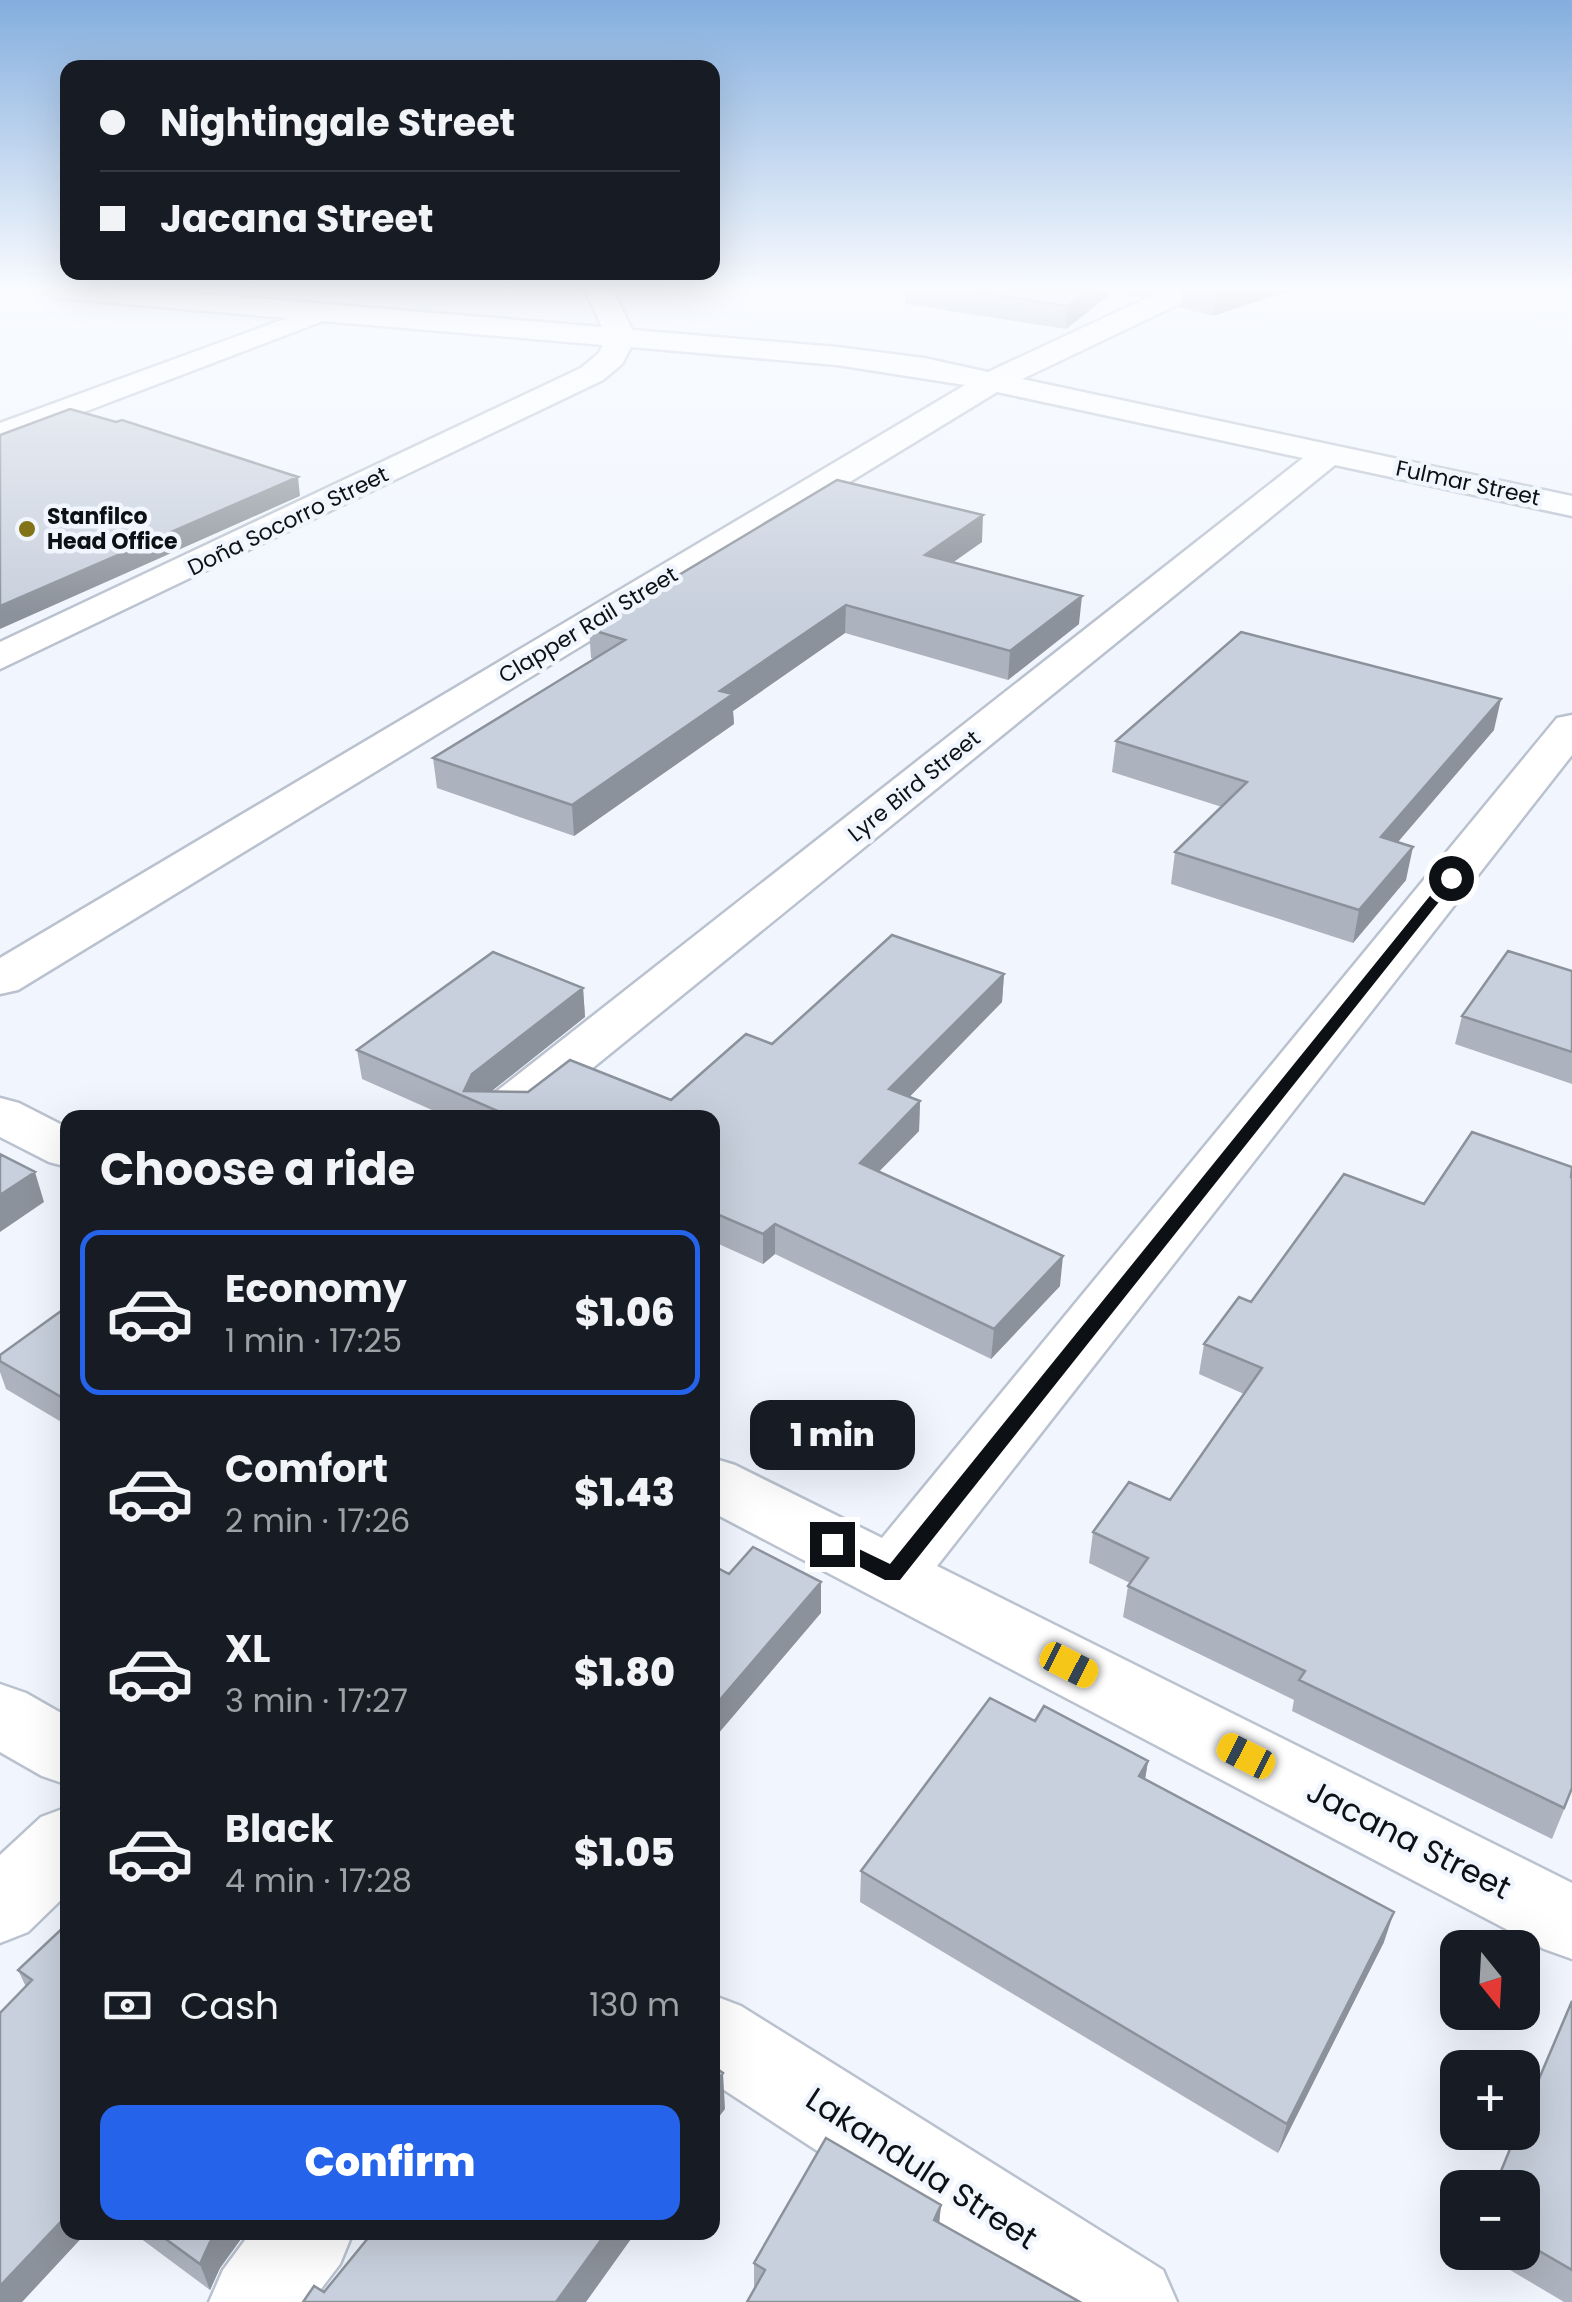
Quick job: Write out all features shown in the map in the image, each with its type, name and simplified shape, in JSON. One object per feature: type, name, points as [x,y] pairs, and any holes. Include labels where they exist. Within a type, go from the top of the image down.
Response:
[{"type":"street","points":[[0,434],[99,397]]},
{"type":"street","name":"Doña Socorro Street","points":[[0,657],[543,397]]},
{"type":"street","name":"Clapper Rail Street","points":[[0,979],[966,397]]},
{"type":"street","name":"Fulmar Street","points":[[1074,397],[1572,506]]},
{"type":"street","name":"Lyre Bird Street","points":[[507,1110],[1330,454]]},
{"type":"street","points":[[892,1574],[1572,727]]},
{"type":"street","points":[[0,1115],[60,1146]]},
{"type":"street","name":"Jacana Street","points":[[720,1486],[1569,1913]]},
{"type":"street","points":[[0,1715],[60,1749]]},
{"type":"street","points":[[0,1907],[60,1849]]},
{"type":"street","name":"Lakandula Street","points":[[720,2039],[1131,2302]]},
{"type":"street","points":[[256,2302],[302,2240]]},
{"type":"building","points":[[70,409],[116,422],[122,420],[298,477],[0,606],[0,435]]},
{"type":"building","points":[[837,480],[983,515],[925,555],[1082,596],[1010,651],[846,605],[720,691],[733,694],[572,805],[433,758],[625,640],[589,629]]},
{"type":"building","points":[[1241,632],[1501,699],[1381,837],[1413,847],[1359,910],[1175,852],[1247,782],[1116,741]]},
{"type":"building","points":[[892,935],[1004,974],[889,1089],[920,1101],[860,1163],[1063,1256],[994,1329],[775,1224],[763,1234],[720,1215],[720,1110],[496,1110],[357,1050],[493,952],[583,988],[472,1074],[464,1091],[528,1092],[570,1060],[671,1100],[746,1034],[772,1044]]},
{"type":"building","points":[[1508,951],[1572,971],[1572,1052],[1462,1016]]},
{"type":"building","points":[[1472,1132],[1572,1167],[1572,1788],[1564,1808],[1299,1680],[1305,1671],[1128,1586],[1148,1558],[1093,1532],[1129,1482],[1170,1500],[1262,1368],[1204,1344],[1239,1297],[1251,1302],[1344,1174],[1424,1204]]},
{"type":"building","points":[[0,1154],[35,1172],[0,1195]]},
{"type":"building","points":[[60,1312],[60,1396],[0,1361],[0,1355]]},
{"type":"building","points":[[753,1547],[821,1582],[720,1700],[720,1569],[729,1574]]},
{"type":"building","points":[[990,1698],[1035,1721],[1044,1706],[1148,1761],[1139,1776],[1394,1912],[1287,2124],[861,1871]]},
{"type":"building","points":[[60,1931],[60,2222],[0,2286],[0,2013],[32,1980],[18,1970]]},
{"type":"building","points":[[1572,2001],[1572,2270],[1540,2251],[1540,2170],[1501,2170],[1510,2150],[1540,2150],[1540,2077]]},
{"type":"building","points":[[826,2138],[941,2205],[934,2220],[1080,2302],[747,2302],[765,2270],[754,2263]]},
{"type":"building","points":[[167,2240],[211,2240],[200,2264]]},
{"type":"building","points":[[366,2240],[601,2240],[556,2302],[303,2302],[314,2286],[324,2292]]},
{"type":"place","name":"Stanfilco Head Office","points":[[27,529]]},
{"type":"route","points":[[832,1544],[892,1574],[1451,878]]}]
